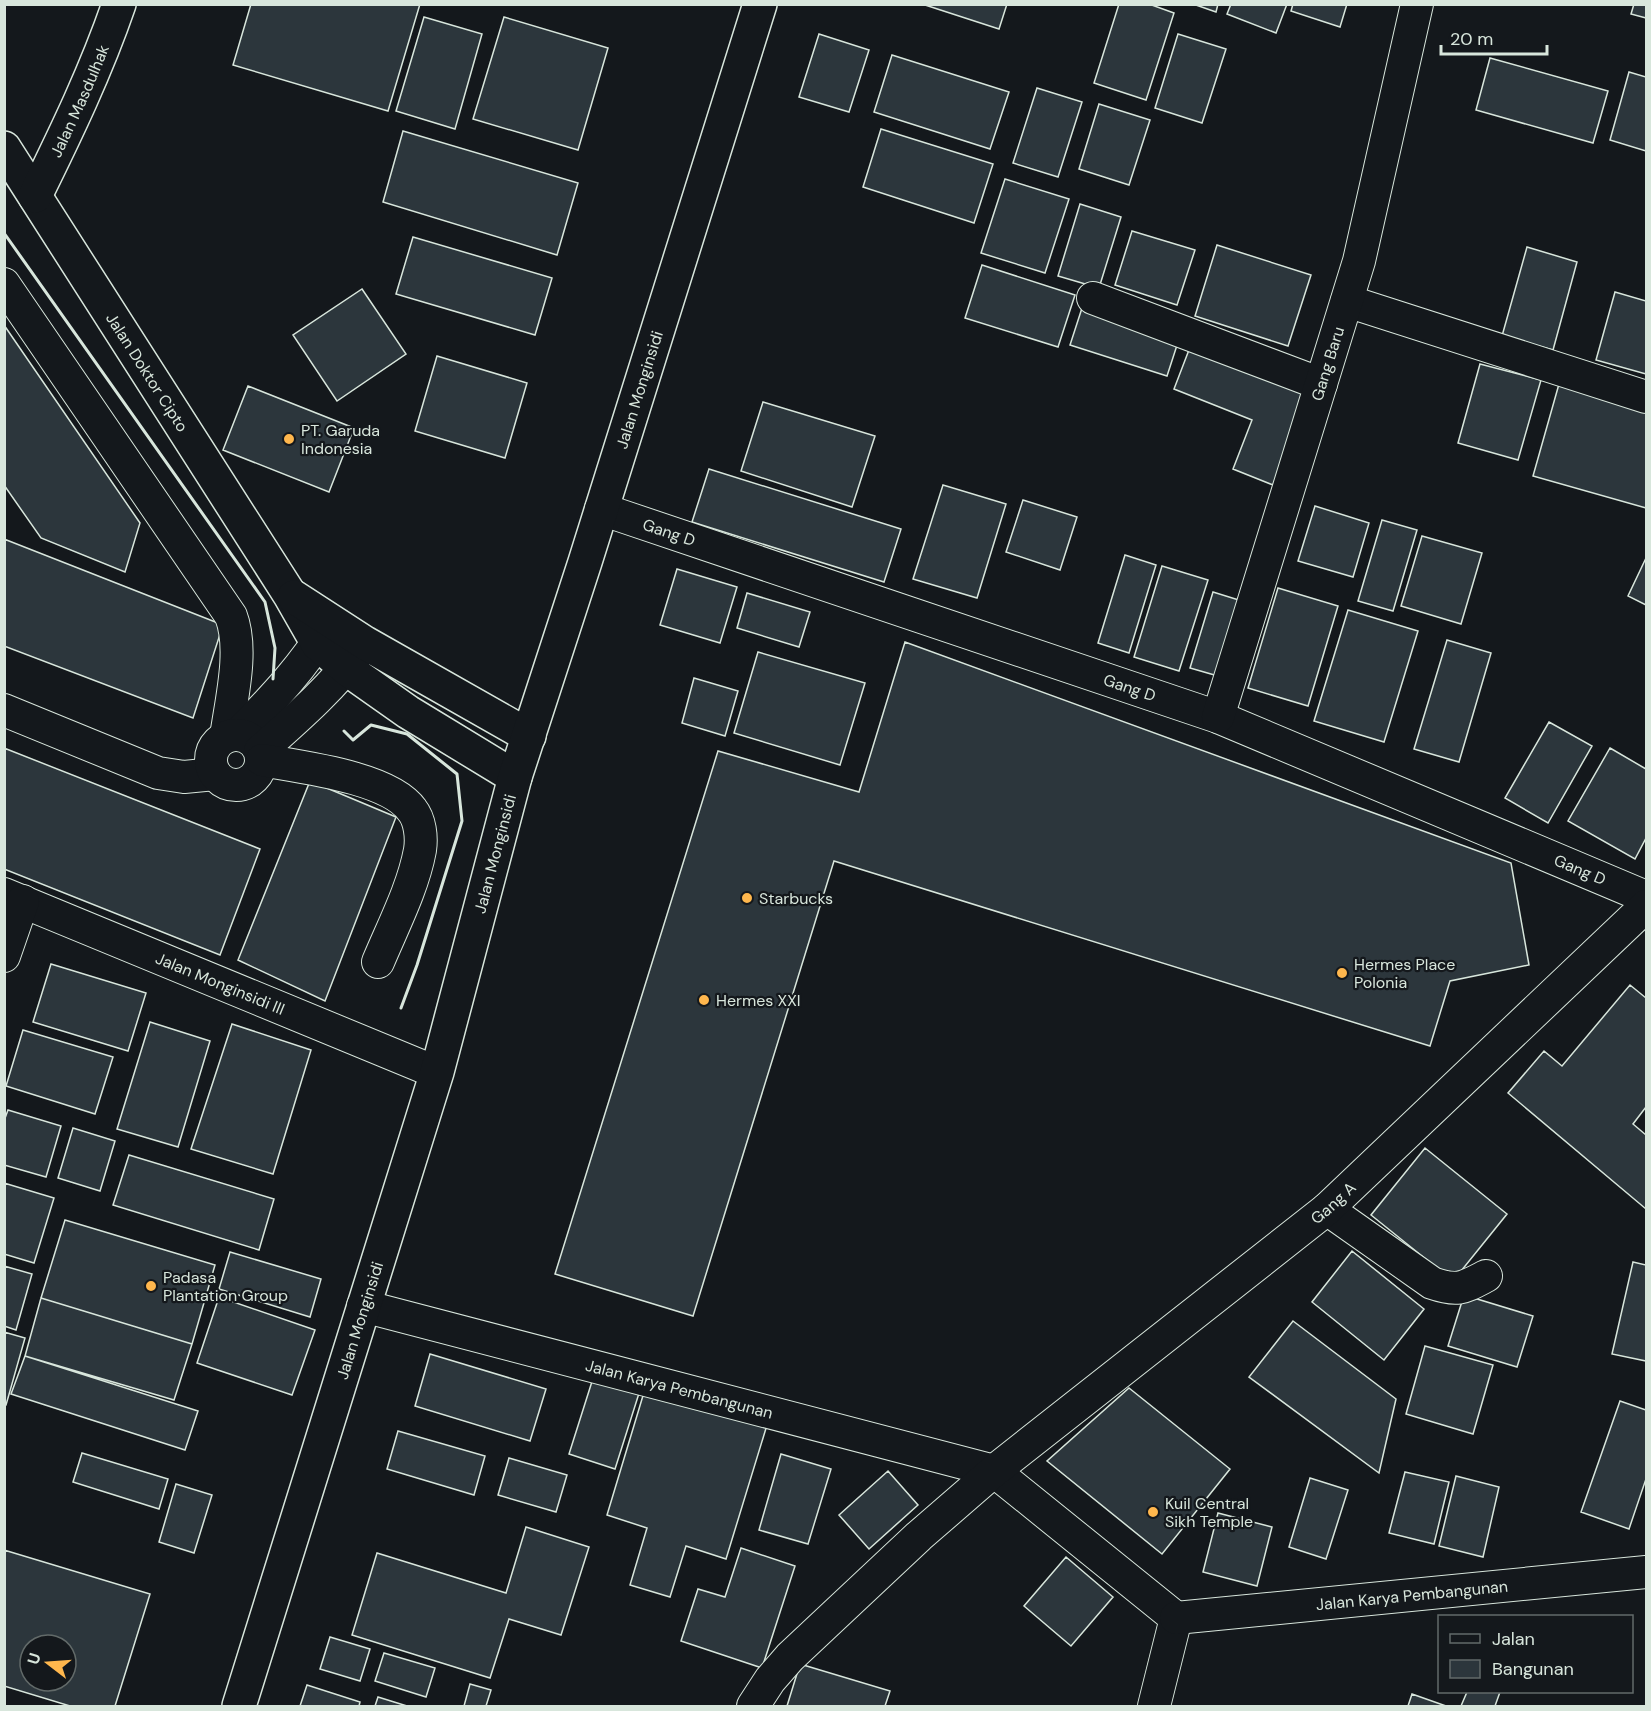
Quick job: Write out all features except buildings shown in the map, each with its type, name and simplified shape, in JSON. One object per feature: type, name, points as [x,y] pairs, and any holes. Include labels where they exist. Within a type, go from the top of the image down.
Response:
[{"type":"main road","name":"Jalan Masdulhak","points":[[35,196],[74,117],[119,4]]},
{"type":"main road","name":"Jalan Monginsidi","points":[[239,1707],[437,1071],[515,777],[760,4]]},
{"type":"main road","name":"Jalan Doktor Cipto","points":[[4,148],[290,595],[324,633],[356,656],[529,736]]},
{"type":"main road","name":"Jalan Doktor Cipto","points":[[356,656],[408,712],[515,777]]},
{"type":"street","name":"Gang Baru","points":[[1218,717],[1359,261],[1417,4]]},
{"type":"street","points":[[4,284],[231,616],[236,628],[246,746],[257,775],[246,783],[232,785],[225,783],[215,774],[212,768],[212,753],[215,746],[246,746],[391,792],[412,809],[417,819],[420,848],[410,885],[378,962]]},
{"type":"street","points":[[1093,298],[1321,384]]},
{"type":"street","points":[[1347,301],[1647,397]]},
{"type":"street","name":"Gang D","points":[[601,509],[1218,717],[1647,897]]},
{"type":"street","points":[[246,746],[324,633]]},
{"type":"street","points":[[246,746],[307,709],[356,656]]},
{"type":"street","points":[[4,710],[158,773],[184,777],[215,774]]},
{"type":"street","points":[[4,957],[14,898]]},
{"type":"street","name":"Jalan Monginsidi III","points":[[14,898],[399,1058],[437,1071]]},
{"type":"street","name":"Gang A","points":[[753,1707],[770,1680],[790,1657],[919,1536],[994,1471],[1327,1209],[1647,906]]},
{"type":"street","points":[[1327,1209],[1432,1283],[1447,1288],[1462,1288],[1486,1276]]},
{"type":"street","name":"Jalan Karya Pembangunan","points":[[363,1306],[994,1471]]},
{"type":"street","points":[[994,1471],[1176,1618],[1154,1707]]},
{"type":"street","name":"Jalan Karya Pembangunan","points":[[1176,1618],[1647,1572]]},
{"type":"wall","points":[[4,233],[265,602],[275,648],[273,679]]},
{"type":"wall","points":[[344,731],[353,740],[371,725],[407,734],[457,774],[462,821],[417,965],[401,1008]]},
{"type":"place","name":"PT. Garuda Indonesia","points":[[289,439]]},
{"type":"place","name":"Starbucks","points":[[747,898]]},
{"type":"place","name":"Hermes Place Polonia","points":[[1342,973]]},
{"type":"place","name":"Hermes XXI","points":[[704,1000]]},
{"type":"place","name":"Padasa Plantation Group","points":[[151,1286]]},
{"type":"place","name":"Kuil Central Sikh Temple","points":[[1153,1512]]}]
